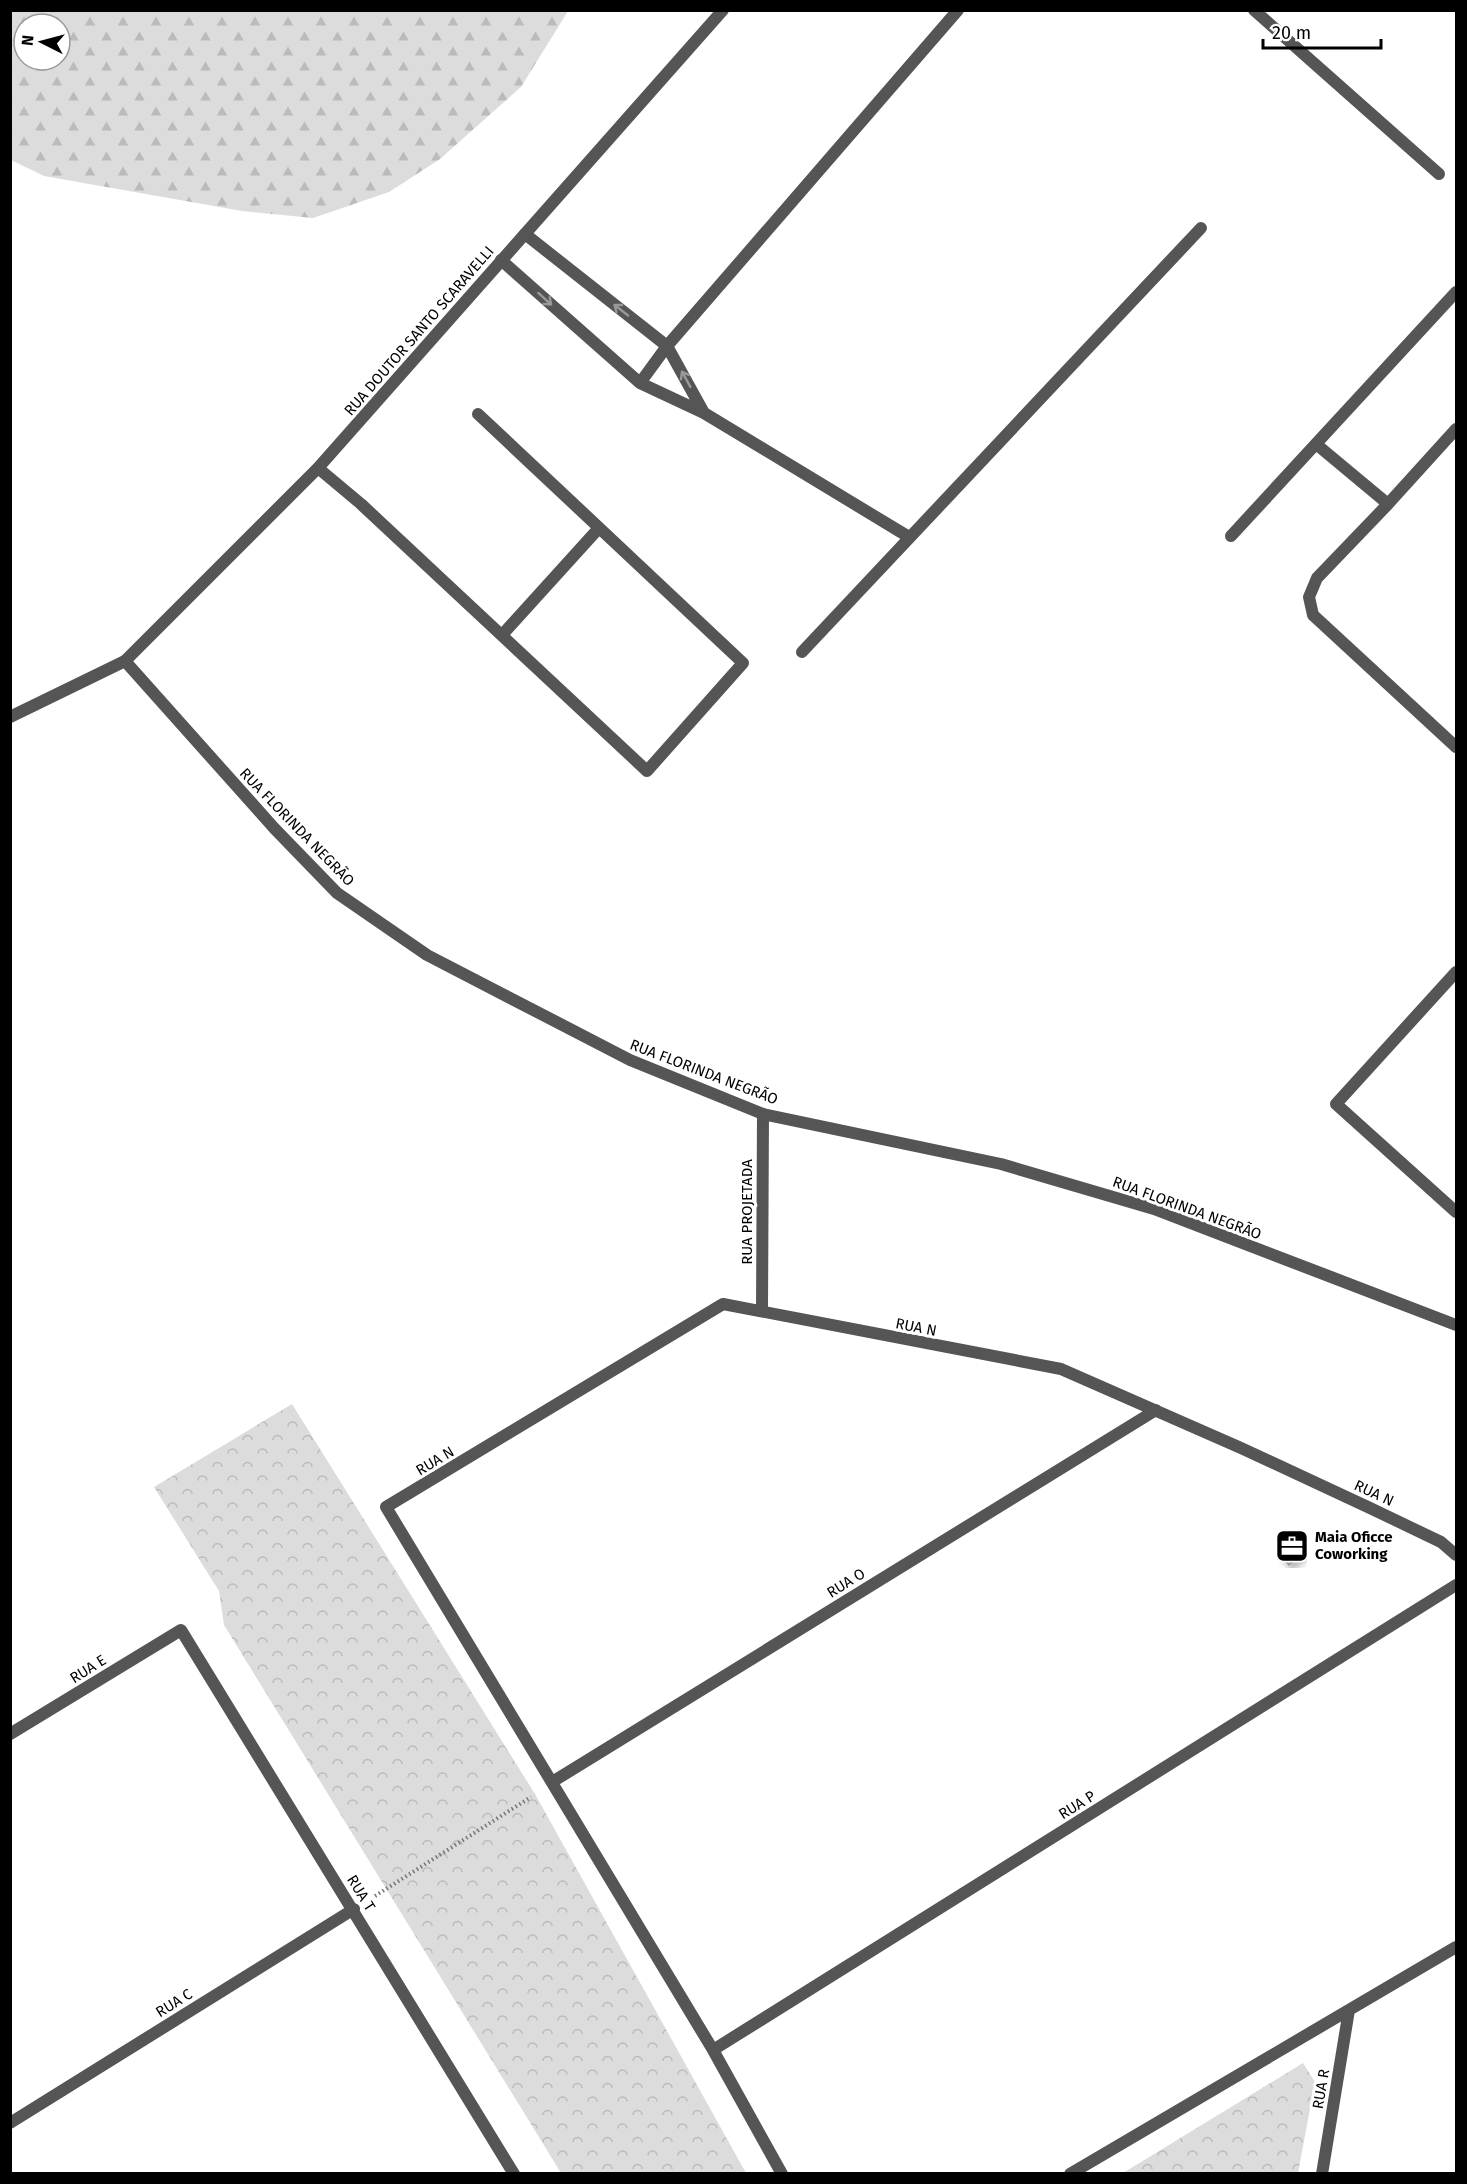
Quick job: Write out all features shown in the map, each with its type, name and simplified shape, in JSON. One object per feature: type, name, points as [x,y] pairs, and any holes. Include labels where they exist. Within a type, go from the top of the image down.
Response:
[{"type":"street","name":"RUA DOUTOR SANTO SCARAVELLI","points":[[10,717],[125,661],[318,468],[723,10]]},
{"type":"street","points":[[640,383],[667,346],[958,10]]},
{"type":"street","points":[[1254,10],[1439,174]]},
{"type":"street","points":[[802,652],[1201,228]]},
{"type":"street","points":[[525,234],[667,346],[704,412]]},
{"type":"street","points":[[501,260],[640,383],[704,412],[909,537]]},
{"type":"street","points":[[1231,536],[1456,292]]},
{"type":"street","points":[[318,468],[361,504],[647,771],[743,663],[478,414]]},
{"type":"street","points":[[1456,429],[1317,579],[1309,597],[1313,615],[1456,747]]},
{"type":"street","points":[[1316,444],[1388,504]]},
{"type":"street","points":[[502,635],[599,528]]},
{"type":"street","name":"RUA FLORINDA NEGRÃO","points":[[125,661],[274,828],[337,893],[427,955],[620,1055],[763,1114],[1001,1164],[1154,1209],[1456,1325]]},
{"type":"street","points":[[1456,972],[1336,1104],[1456,1212]]},
{"type":"street","name":"RUA PROJETADA","points":[[762,1311],[763,1114]]},
{"type":"street","name":"RUA N","points":[[552,1782],[386,1508],[723,1304],[1061,1370],[1156,1410],[1401,1523],[1441,1542],[1456,1555]]},
{"type":"street","name":"RUA O","points":[[552,1782],[1156,1410]]},
{"type":"street","name":"RUA P","points":[[713,2050],[1456,1585]]},
{"type":"street","name":"RUA E","points":[[10,1734],[181,1630]]},
{"type":"street","name":"RUA T","points":[[181,1630],[354,1909],[514,2174]]},
{"type":"street","points":[[552,1782],[713,2050],[782,2174]]},
{"type":"street","name":"RUA C","points":[[10,2123],[354,1909]]},
{"type":"street","points":[[1070,2174],[1456,1947]]},
{"type":"street","name":"RUA R","points":[[1322,2174],[1349,2010]]},
{"type":"path","points":[[354,1909],[552,1782]]},
{"type":"green space","points":[[11,10],[568,10],[521,87],[440,159],[389,192],[313,218],[242,211],[44,176],[11,160]]},
{"type":"green space","points":[[292,1404],[535,1794],[746,2173],[561,2173],[224,1625],[219,1591],[154,1487]]},
{"type":"green space","points":[[1303,2063],[1315,2082],[1298,2173],[1123,2173]]},
{"type":"building","name":"Maia Oficce Coworking","points":[[1293,1539],[1304,1553],[1289,1565],[1279,1553]]},
{"type":"place","name":"Maia Oficce Coworking","points":[[1292,1546]]}]
